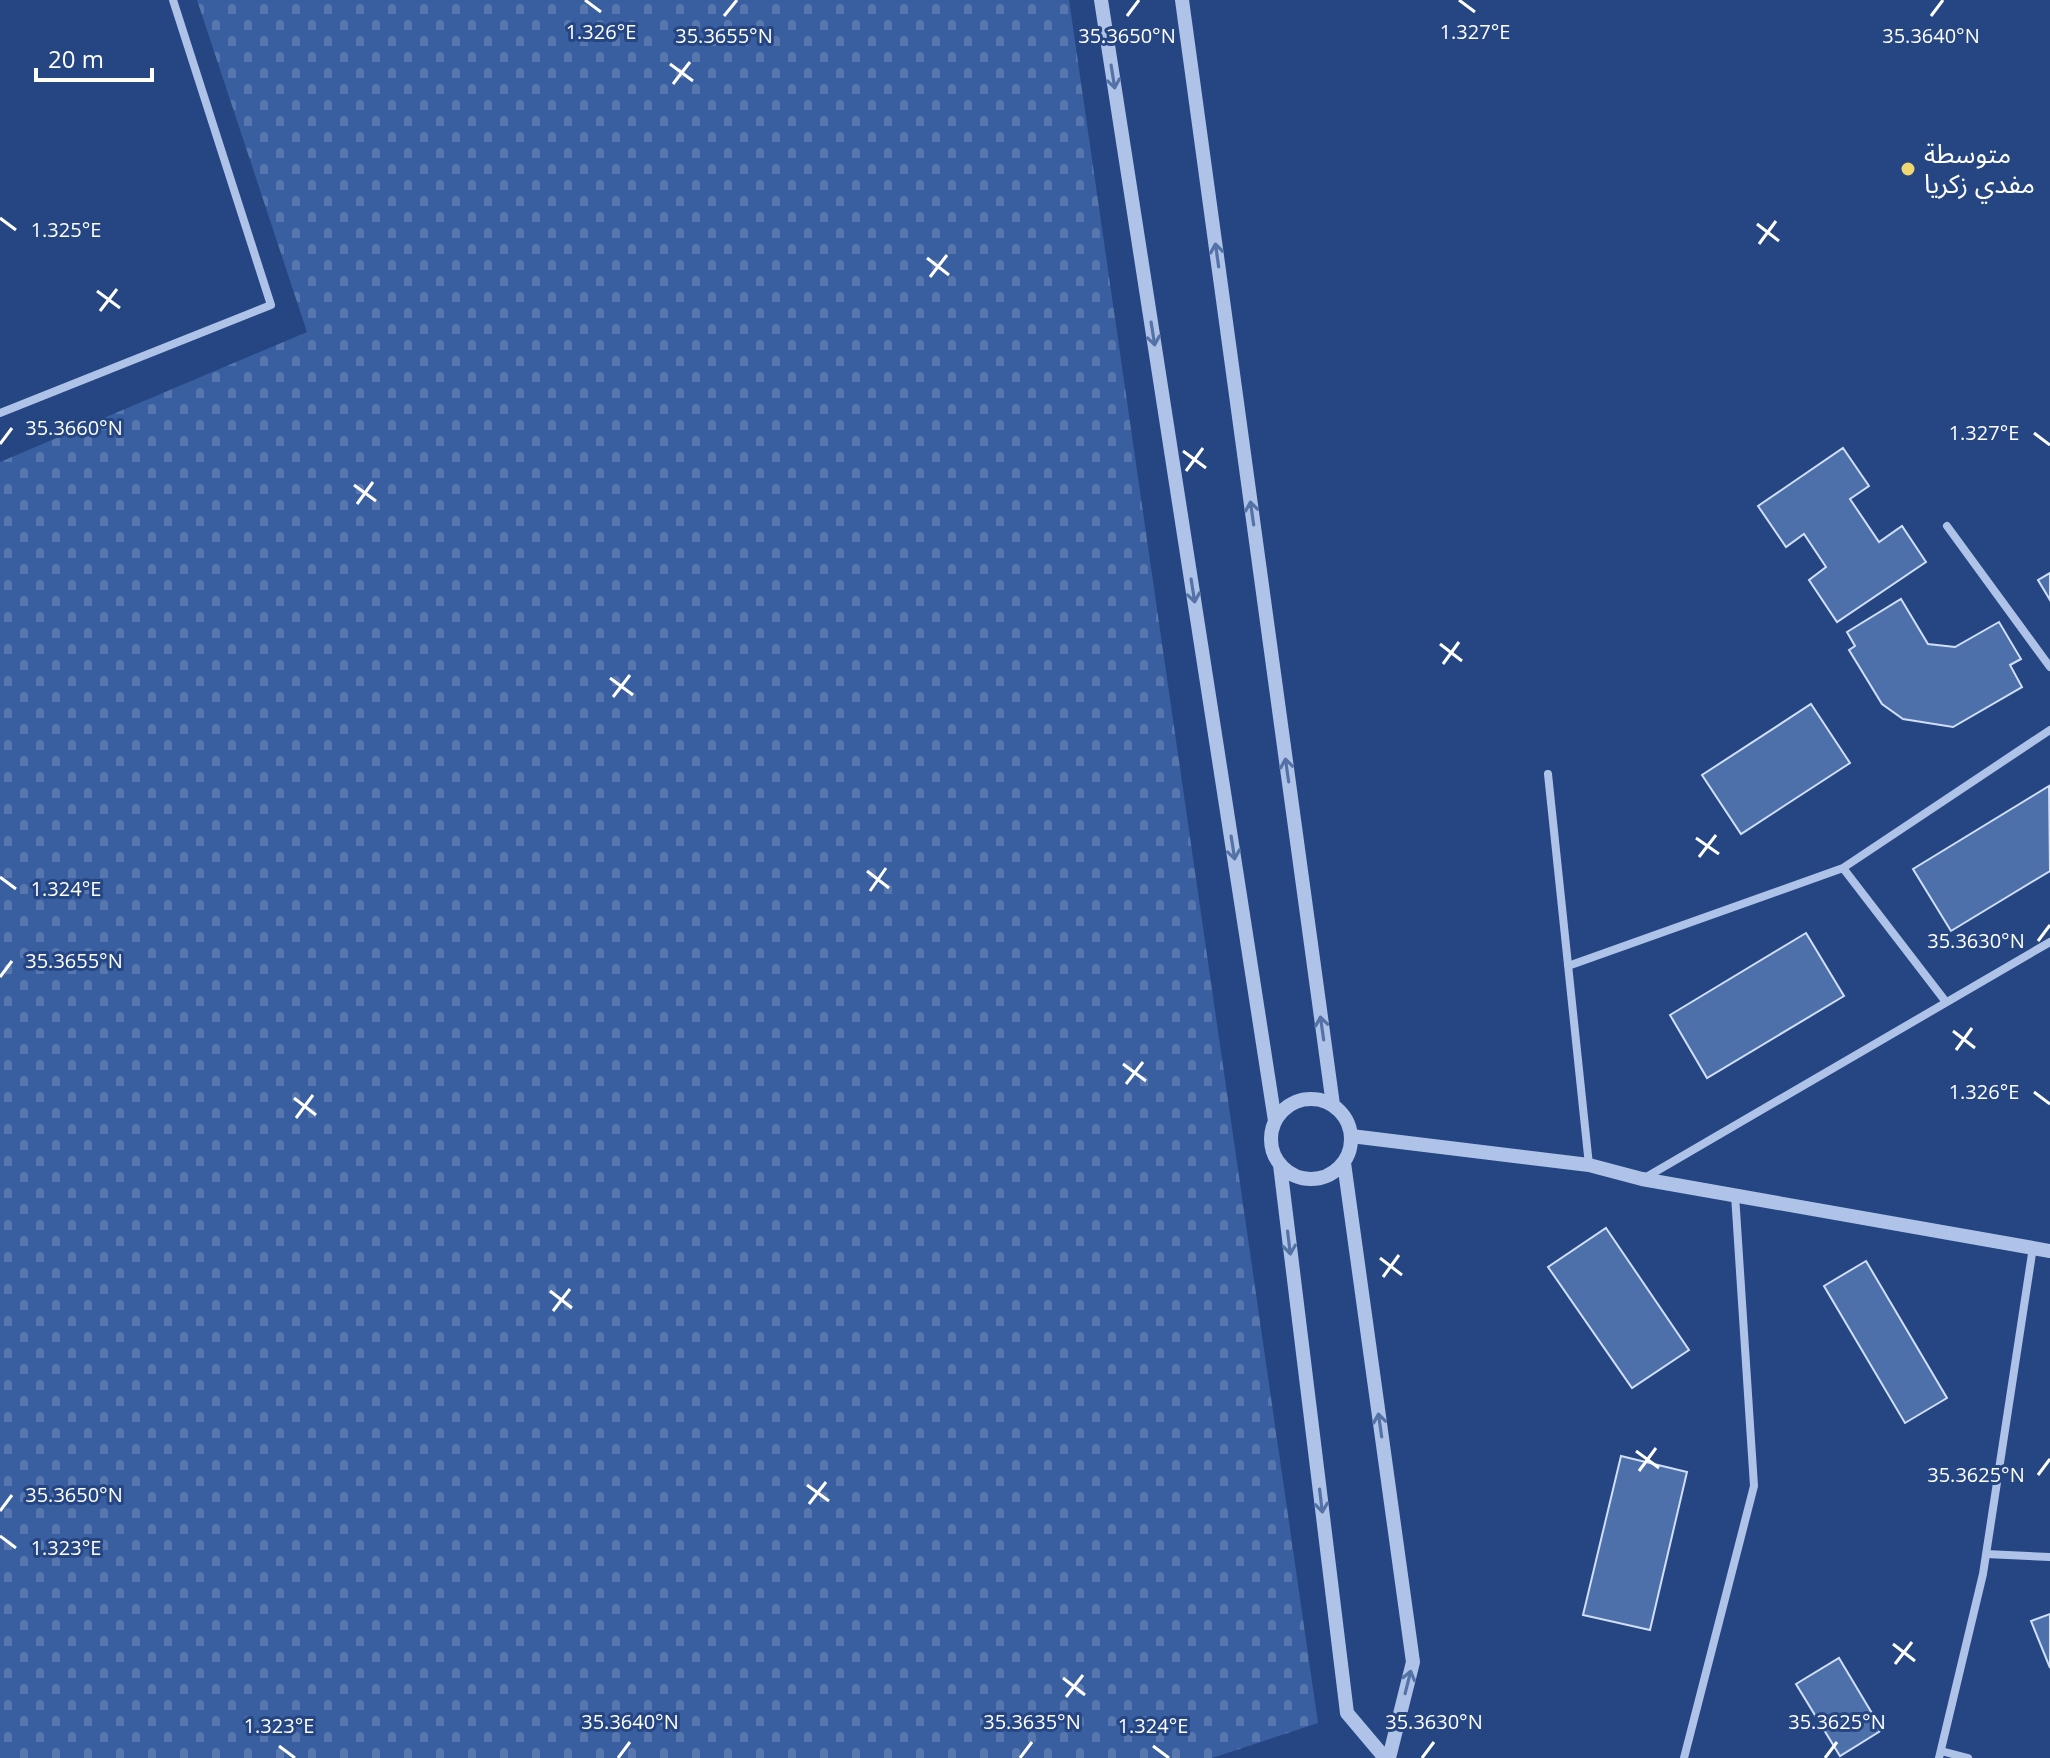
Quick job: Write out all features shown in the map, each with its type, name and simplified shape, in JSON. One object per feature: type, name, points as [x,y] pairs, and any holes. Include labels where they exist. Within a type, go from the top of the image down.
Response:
[{"type":"street","points":[[0,413],[271,305],[173,0]]},
{"type":"street","points":[[1101,0],[1275,1121],[1270,1143],[1280,1165],[1347,1713],[1387,1758]]},
{"type":"street","points":[[1182,0],[1333,1105]]},
{"type":"street","points":[[1947,526],[2050,667]]},
{"type":"street","points":[[1568,966],[1843,868],[2050,730]]},
{"type":"street","points":[[1548,774],[1589,1165]]},
{"type":"street","points":[[1843,868],[1946,1002]]},
{"type":"street","points":[[1642,1179],[2050,942]]},
{"type":"street","points":[[1275,1121],[1283,1110],[1307,1099],[1321,1100],[1333,1105],[1348,1124],[1351,1136],[1350,1150],[1344,1163],[1325,1178],[1300,1179],[1280,1165]]},
{"type":"street","points":[[1351,1136],[1589,1165],[1642,1179],[2050,1251]]},
{"type":"street","points":[[1344,1163],[1413,1662],[1387,1758]]},
{"type":"street","points":[[1684,1758],[1754,1486],[1735,1195]]},
{"type":"street","points":[[1968,1758],[1940,1754],[1986,1554],[2033,1247]]},
{"type":"street","points":[[1986,1554],[2050,1557]]},
{"type":"green space","points":[[197,0],[1069,0],[1318,1723],[1212,1758],[0,1758],[0,462],[307,332]]},
{"type":"building","points":[[1843,448],[1869,486],[1850,499],[1879,542],[1902,526],[1926,562],[1837,622],[1809,580],[1826,567],[1804,534],[1786,547],[1758,506]]},
{"type":"building","points":[[2050,573],[2050,600],[2038,580]]},
{"type":"building","points":[[1901,599],[1928,644],[1955,647],[1999,622],[2021,659],[2010,665],[2022,687],[1953,727],[1903,719],[1882,704],[1849,650],[1855,646],[1847,632]]},
{"type":"building","points":[[1811,704],[1850,763],[1741,834],[1702,775]]},
{"type":"building","points":[[2049,786],[2050,871],[1951,931],[1913,869]]},
{"type":"building","points":[[1806,933],[1844,996],[1707,1078],[1670,1015]]},
{"type":"building","points":[[1606,1228],[1689,1350],[1632,1388],[1548,1267]]},
{"type":"building","points":[[1866,1261],[1947,1398],[1905,1423],[1824,1286]]},
{"type":"building","points":[[1621,1456],[1687,1472],[1650,1630],[1583,1615]]},
{"type":"building","points":[[2050,1614],[2050,1668],[2031,1621]]},
{"type":"building","points":[[1839,1658],[1882,1730],[1840,1756],[1796,1684]]},
{"type":"place","name":"متوسطة مفدي زكريا","points":[[1908,169]]}]
